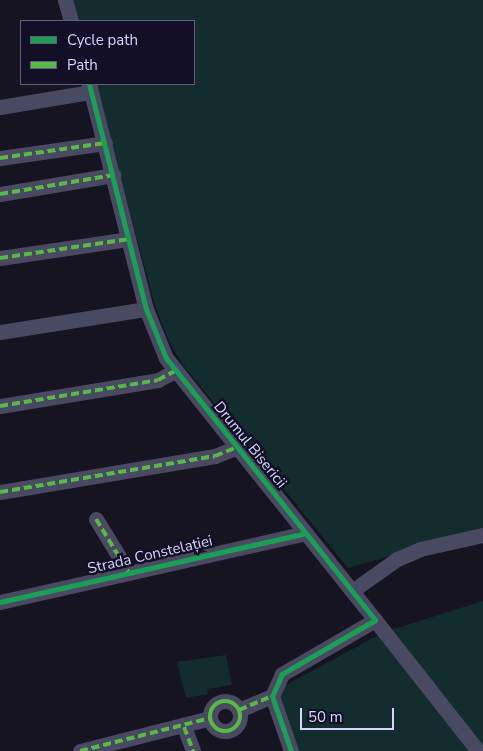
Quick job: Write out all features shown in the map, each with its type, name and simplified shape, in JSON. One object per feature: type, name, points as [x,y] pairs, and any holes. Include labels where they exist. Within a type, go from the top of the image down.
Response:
[{"type":"street","points":[[65,0],[71,20]]},
{"type":"street","name":"Drumul Bisericii","points":[[0,107],[90,88],[146,309],[159,346],[175,372],[380,626],[478,751]]},
{"type":"street","points":[[0,158],[105,143]]},
{"type":"street","points":[[0,194],[113,175]]},
{"type":"street","points":[[0,258],[128,239]]},
{"type":"street","points":[[0,332],[146,309]]},
{"type":"street","points":[[0,406],[153,381],[175,372]]},
{"type":"street","points":[[0,492],[215,456],[236,447]]},
{"type":"street","points":[[96,519],[129,573]]},
{"type":"street","name":"Strada Constelației","points":[[0,602],[305,533]]},
{"type":"street","points":[[352,591],[396,559],[420,549],[483,534]]},
{"type":"street","points":[[239,710],[272,696],[282,674],[380,626]]},
{"type":"street","points":[[272,696],[291,751]]},
{"type":"street","points":[[220,702],[233,703],[239,710],[238,724],[231,730],[218,729],[210,718],[211,710],[220,702]]},
{"type":"street","points":[[80,751],[184,727],[210,718]]},
{"type":"street","points":[[184,727],[193,751]]},
{"type":"green space","points":[[72,0],[483,0],[483,529],[348,568],[183,365],[169,341],[156,309],[95,85],[195,85],[195,20],[78,20]]},
{"type":"green space","points":[[483,601],[483,751],[297,751],[273,692],[384,632]]},
{"type":"green space","points":[[226,655],[232,685],[207,689],[208,694],[186,698],[177,662]]},
{"type":"marked path","points":[[0,158],[105,143]]},
{"type":"marked path","points":[[0,194],[113,175]]},
{"type":"marked path","points":[[0,258],[128,239]]},
{"type":"marked path","points":[[0,406],[158,380],[175,371]]},
{"type":"marked path","points":[[0,492],[215,456],[237,447]]},
{"type":"marked path","points":[[96,519],[129,573]]},
{"type":"marked path","points":[[239,710],[272,696]]},
{"type":"marked path","points":[[225,701],[236,705],[240,716],[236,727],[225,731],[214,727],[210,716],[214,705],[225,701]]},
{"type":"marked path","points":[[80,751],[210,718]]},
{"type":"marked path","points":[[184,727],[193,751]]},
{"type":"cycle path","points":[[89,85],[146,309],[166,358],[375,620],[282,674],[272,696],[291,751]]},
{"type":"cycle path","points":[[0,602],[305,533]]}]
